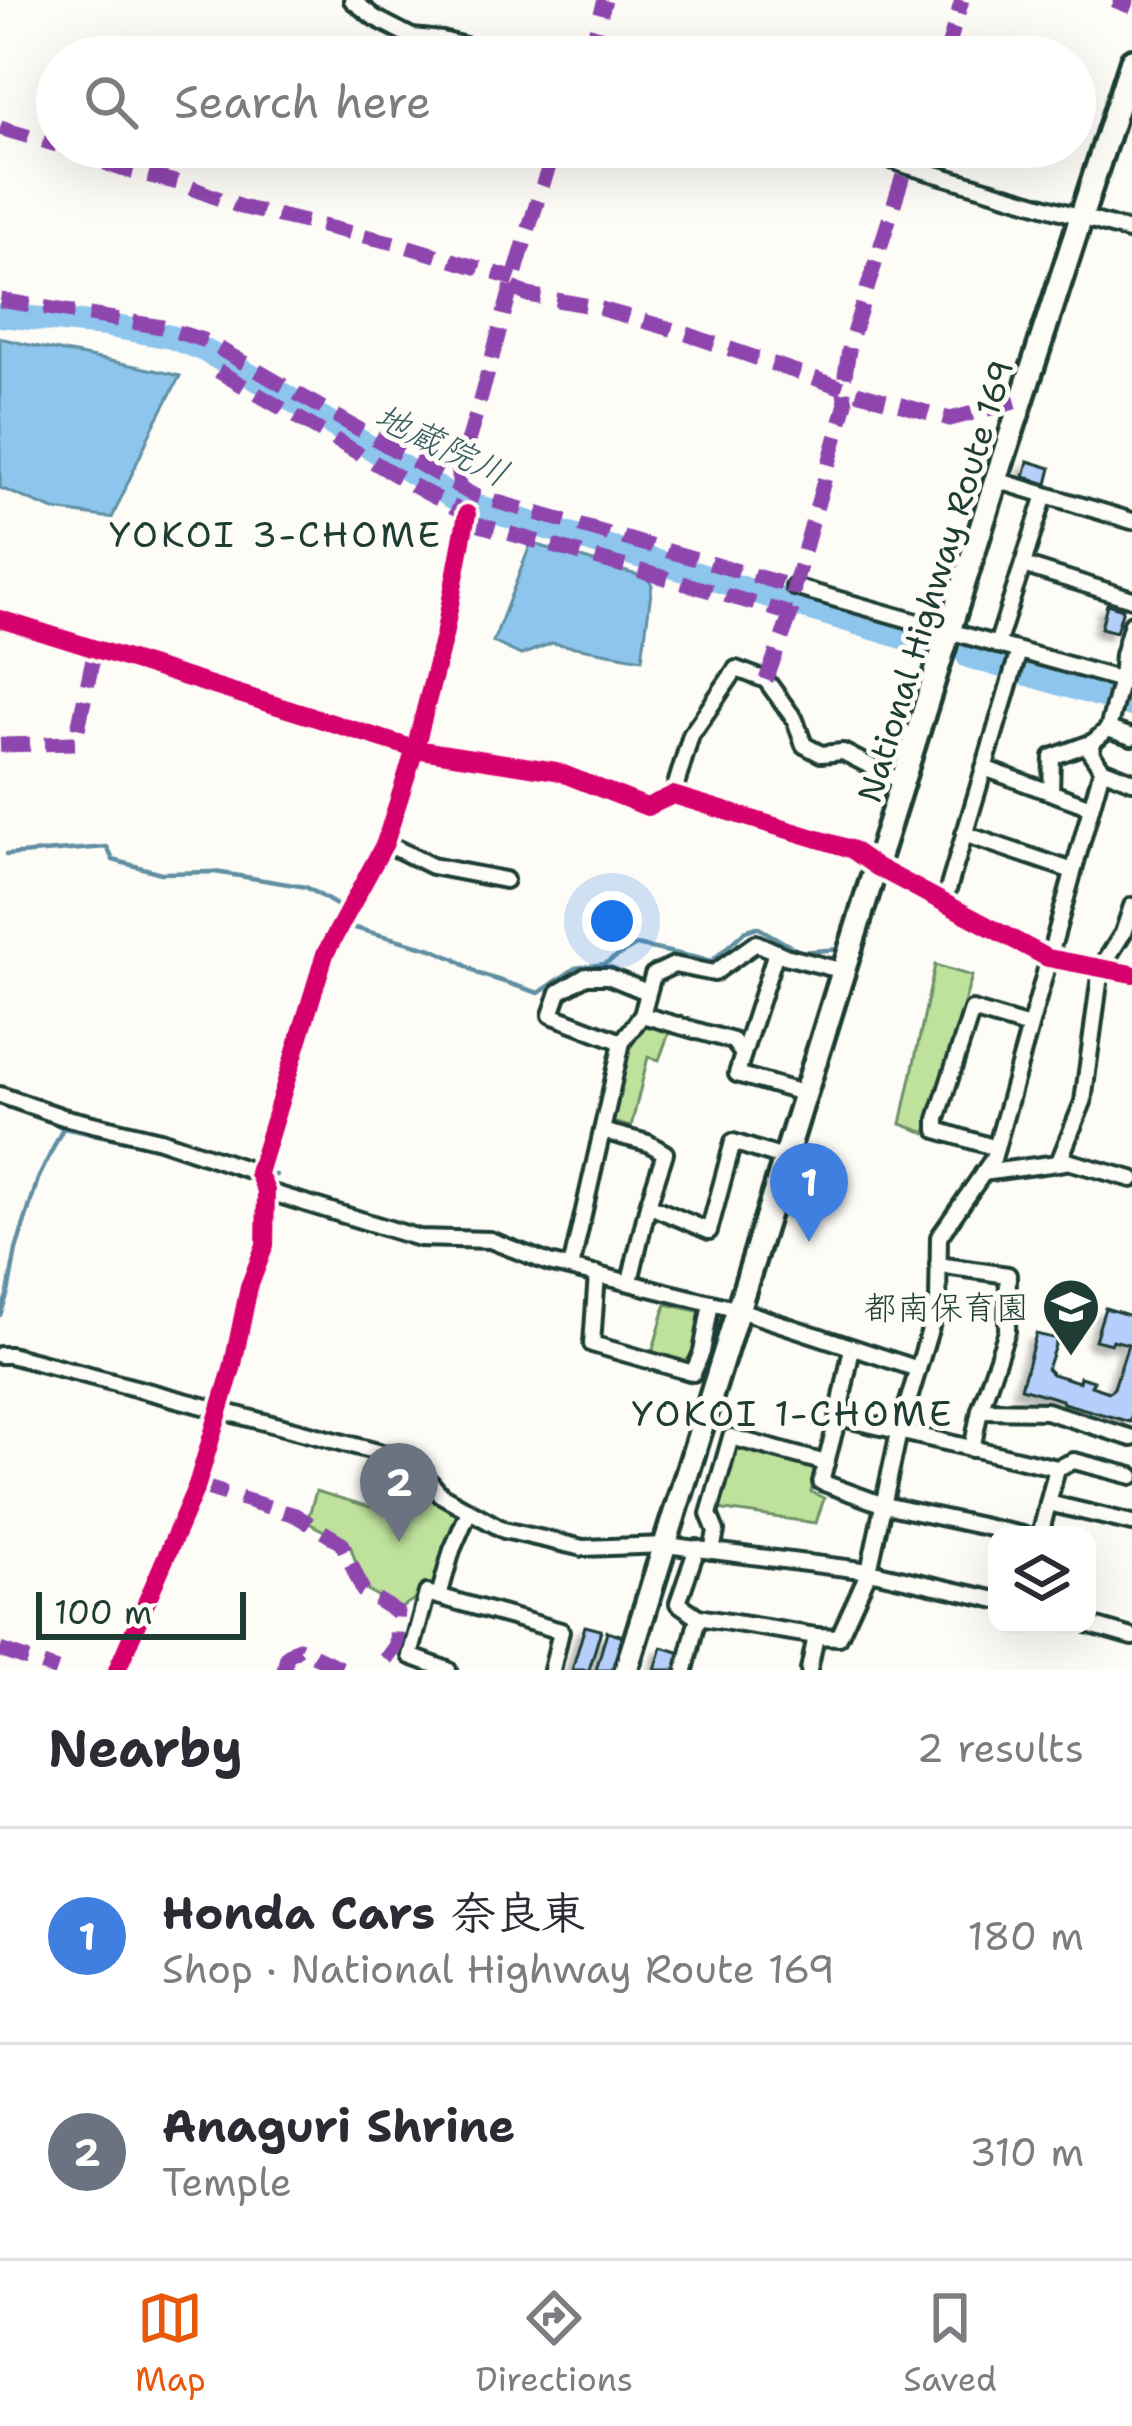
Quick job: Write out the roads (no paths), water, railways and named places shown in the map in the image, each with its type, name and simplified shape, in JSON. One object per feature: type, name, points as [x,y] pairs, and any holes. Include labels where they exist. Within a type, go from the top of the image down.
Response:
[{"type":"highway","name":"National Highway Route 169","points":[[1096,166],[1132,60]]},
{"type":"highway","name":"National Highway Route 169","points":[[626,1670],[1095,168]]},
{"type":"street","points":[[352,0],[410,36]]},
{"type":"street","points":[[915,168],[1132,232]]},
{"type":"street","points":[[996,480],[1132,521]]},
{"type":"street","points":[[997,645],[1045,495]]},
{"type":"street","points":[[117,1670],[197,1485],[232,1369],[249,1287],[265,1245],[266,1191],[258,1173],[325,954],[386,843],[444,636],[467,514]]},
{"type":"street","points":[[1022,565],[1132,599]]},
{"type":"street","points":[[794,587],[997,645],[1015,664],[1121,690]]},
{"type":"street","points":[[0,619],[415,749],[556,771],[647,807],[673,795],[851,849],[1048,958],[1132,974]]},
{"type":"street","points":[[1051,792],[1052,757],[1093,742],[1108,729],[1121,690],[1132,622]]},
{"type":"street","points":[[944,902],[1015,664]]},
{"type":"street","points":[[673,795],[691,735],[736,669],[766,680],[795,720],[804,746],[821,754],[843,752],[903,783]]},
{"type":"street","points":[[1108,729],[1132,737]]},
{"type":"street","points":[[1093,742],[1091,753],[1102,769],[1132,781]]},
{"type":"street","points":[[984,769],[1091,807]]},
{"type":"street","points":[[826,1463],[731,1437],[710,1514],[716,1531],[678,1603],[698,1616],[839,1637],[869,1571],[899,1432],[938,1304],[938,1237],[993,1160],[1102,769]]},
{"type":"street","points":[[964,834],[1072,871]]},
{"type":"street","points":[[386,843],[432,866],[505,880]]},
{"type":"street","points":[[1131,1177],[1060,1159],[1083,1102],[1102,968],[1123,933],[1132,906]]},
{"type":"street","points":[[571,1268],[622,1042],[642,1015],[653,975],[674,965],[715,973],[755,943],[844,971]]},
{"type":"street","points":[[1113,951],[1132,944]]},
{"type":"street","points":[[776,952],[737,1074],[806,1094]]},
{"type":"street","points":[[622,1042],[551,1015],[559,992],[586,976],[608,976],[647,992]]},
{"type":"street","points":[[996,1148],[937,1130],[937,1119],[972,1010],[1029,1027]]},
{"type":"street","points":[[642,1015],[733,1040],[743,1054]]},
{"type":"street","points":[[0,1095],[258,1173]]},
{"type":"street","points":[[602,1131],[648,1143],[665,1153],[630,1282]]},
{"type":"street","points":[[648,1205],[709,1232],[733,1142],[786,1160]]},
{"type":"street","points":[[983,1173],[1070,1162]]},
{"type":"street","points":[[266,1191],[419,1238],[490,1240],[549,1263],[739,1310],[918,1370]]},
{"type":"street","points":[[938,1265],[1008,1275],[1007,1331],[972,1449]]},
{"type":"street","points":[[597,1274],[592,1344],[693,1373],[711,1303]]},
{"type":"street","points":[[852,1348],[821,1482],[884,1505],[988,1527]]},
{"type":"street","points":[[0,1355],[412,1460],[441,1495],[504,1531],[583,1548],[665,1544],[869,1571],[988,1598]]},
{"type":"street","points":[[980,1410],[1046,1411],[1132,1438]]},
{"type":"street","points":[[838,1417],[1057,1468],[1073,1461],[1132,1476]]},
{"type":"street","points":[[1042,1526],[1057,1468]]},
{"type":"street","points":[[1048,1503],[1132,1523]]},
{"type":"street","points":[[439,1596],[469,1510]]},
{"type":"street","points":[[448,1670],[410,1656],[427,1593],[561,1631],[552,1670]]},
{"type":"street","points":[[685,1670],[698,1616]]},
{"type":"street","points":[[1096,1627],[1132,1637]]},
{"type":"street","points":[[809,1670],[816,1636]]},
{"type":"water","points":[[0,338],[180,376],[112,518],[54,510],[0,488]]},
{"type":"water","points":[[531,543],[647,578],[652,585],[642,659],[552,643],[521,655],[493,642]]},
{"type":"waterway","name":"地蔵院川","points":[[0,315],[171,337],[262,382],[459,501],[932,646]]},
{"type":"waterway","name":"地蔵院川","points":[[968,656],[1132,705]]},
{"type":"waterway","points":[[6,855],[107,847],[113,860],[161,873],[215,872],[306,887],[338,906],[351,927],[432,949],[479,974],[539,993],[575,968],[604,964],[636,945],[712,961],[745,931],[757,927],[800,952],[840,949]]},
{"type":"waterway","points":[[45,1117],[63,1128],[156,1147],[251,1176]]},
{"type":"waterway","points":[[0,1315],[38,1179],[63,1128]]},
{"type":"waterway","points":[[263,1176],[276,1175]]},
{"type":"place","name":"Honda Cars 奈良東","points":[[809,1242]]},
{"type":"place","name":"都南保育園","points":[[1071,1358]]},
{"type":"place","name":"Anaguri Shrine","points":[[399,1542]]},
{"type":"district","name":"YOKOI 3-CHOME","points":[[276,534]]},
{"type":"district","name":"YOKOI 1-CHOME","points":[[793,1413]]}]
